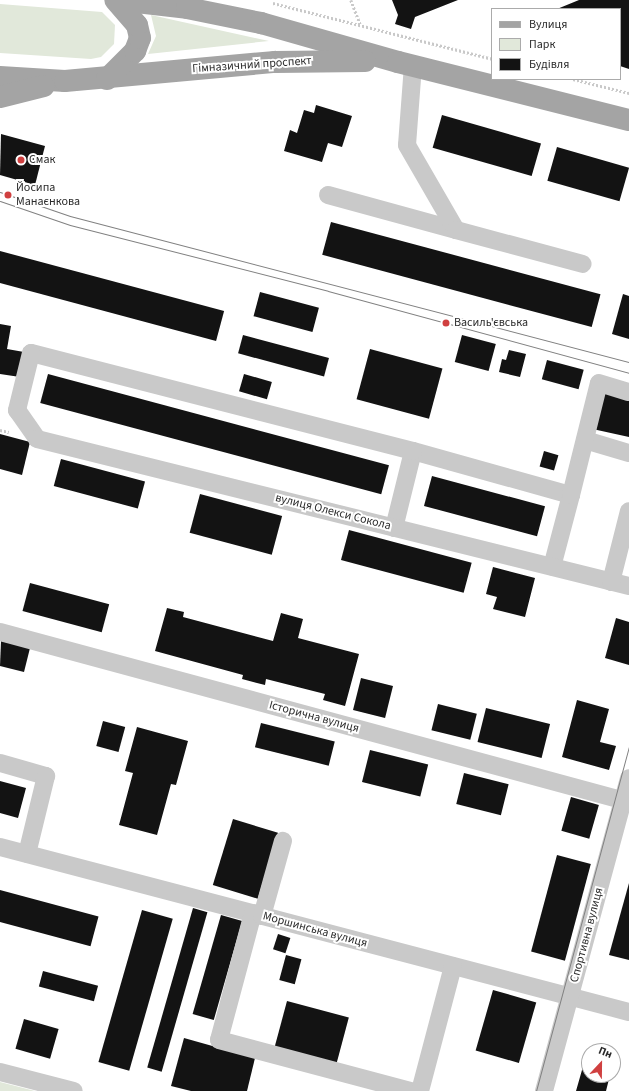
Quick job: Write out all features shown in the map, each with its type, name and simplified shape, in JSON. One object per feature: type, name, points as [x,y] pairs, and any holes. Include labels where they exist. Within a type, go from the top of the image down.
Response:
[{"type":"main road","points":[[107,79],[135,51],[140,38],[137,25],[115,0]]},
{"type":"main road","name":"Гімназичний проспект","points":[[119,0],[187,8],[261,23],[405,64],[629,120]]},
{"type":"main road","name":"Гімназичний проспект","points":[[65,81],[107,79],[275,62],[405,64]]},
{"type":"main road","points":[[0,77],[65,81]]},
{"type":"main road","points":[[0,97],[65,81]]},
{"type":"street","points":[[405,64],[407,145],[456,230]]},
{"type":"street","points":[[328,195],[583,264]]},
{"type":"street","name":"вулиця Олекси Сокола","points":[[413,451],[31,353],[17,410],[37,439],[629,586]]},
{"type":"street","points":[[552,567],[599,383],[629,392]]},
{"type":"street","points":[[585,440],[629,452]]},
{"type":"street","points":[[394,528],[413,451],[571,495]]},
{"type":"street","points":[[611,582],[629,511]]},
{"type":"street","name":"Історична вулиця","points":[[0,632],[626,801]]},
{"type":"street","points":[[0,763],[46,776],[26,854]]},
{"type":"street","name":"Спортивна вулиця","points":[[544,1091],[626,801],[629,778]]},
{"type":"street","points":[[283,841],[257,915],[219,1040],[411,1091]]},
{"type":"street","name":"Моршинська вулиця","points":[[0,848],[629,1012]]},
{"type":"street","points":[[420,1091],[453,966]]},
{"type":"street","points":[[0,1072],[74,1091]]},
{"type":"path","points":[[351,0],[360,24]]},
{"type":"path","points":[[269,3],[360,24],[491,58]]},
{"type":"path","points":[[578,80],[629,93]]},
{"type":"green space","points":[[0,4],[102,12],[115,25],[114,44],[101,57],[91,59],[0,53]]},
{"type":"green space","points":[[151,15],[269,41],[148,54],[156,36]]},
{"type":"green space","points":[[0,1082],[35,1091],[0,1091]]},
{"type":"building","points":[[392,0],[458,0],[415,17],[411,29],[395,24],[398,15]]},
{"type":"building","points":[[579,0],[629,0],[629,69],[621,66],[621,8],[559,8]]},
{"type":"building","points":[[316,105],[352,116],[342,147],[328,143],[322,162],[284,151],[290,130],[297,133],[304,110],[314,113]]},
{"type":"building","points":[[442,115],[541,143],[532,176],[433,148]]},
{"type":"building","name":"Смак","points":[[1,134],[45,146],[35,185],[0,175]]},
{"type":"building","points":[[557,147],[629,168],[619,201],[547,181]]},
{"type":"building","points":[[331,222],[600,294],[592,327],[322,255]]},
{"type":"building","points":[[0,251],[224,311],[216,341],[0,283]]},
{"type":"building","points":[[260,292],[319,308],[312,332],[254,316]]},
{"type":"building","points":[[623,294],[629,296],[629,339],[612,334]]},
{"type":"building","points":[[0,324],[11,326],[7,349],[24,352],[20,377],[0,374]]},
{"type":"building","points":[[243,335],[329,358],[324,376],[238,353]]},
{"type":"building","points":[[462,335],[496,344],[489,371],[455,362]]},
{"type":"building","points":[[370,349],[442,368],[429,419],[357,399]]},
{"type":"building","points":[[509,350],[526,354],[520,377],[499,372],[502,359],[506,360]]},
{"type":"building","points":[[547,360],[584,370],[579,389],[542,379]]},
{"type":"building","points":[[48,374],[389,465],[381,494],[40,403]]},
{"type":"building","points":[[244,374],[272,382],[267,399],[239,391]]},
{"type":"building","points":[[598,390],[629,398],[629,437],[588,428]]},
{"type":"building","points":[[0,434],[30,442],[22,475],[0,469]]},
{"type":"building","points":[[544,451],[558,455],[554,471],[540,466]]},
{"type":"building","points":[[61,459],[145,482],[138,509],[54,486]]},
{"type":"building","points":[[432,476],[545,506],[537,536],[424,506]]},
{"type":"building","points":[[200,494],[282,516],[272,555],[190,533]]},
{"type":"building","points":[[349,530],[472,563],[464,593],[341,560]]},
{"type":"building","points":[[493,567],[535,578],[525,617],[493,609],[497,597],[486,594]]},
{"type":"building","points":[[30,583],[109,604],[102,632],[22,611]]},
{"type":"building","points":[[167,608],[184,612],[183,617],[273,641],[281,613],[303,619],[298,638],[359,654],[345,706],[323,700],[325,694],[266,679],[265,685],[242,679],[243,675],[155,651]]},
{"type":"building","points":[[616,618],[629,622],[629,665],[605,658]]},
{"type":"building","points":[[1,641],[30,648],[24,672],[0,666]]},
{"type":"building","points":[[361,678],[393,686],[385,718],[353,710]]},
{"type":"building","points":[[577,700],[609,709],[600,742],[616,746],[609,770],[562,757]]},
{"type":"building","points":[[438,704],[477,714],[470,740],[431,730]]},
{"type":"building","points":[[486,708],[550,724],[542,758],[478,742]]},
{"type":"building","points":[[103,721],[125,727],[118,752],[96,746]]},
{"type":"building","points":[[261,723],[335,741],[329,766],[255,747]]},
{"type":"building","points":[[137,727],[188,741],[176,785],[171,784],[157,835],[119,825],[133,773],[125,771]]},
{"type":"building","points":[[370,750],[428,765],[420,797],[362,782]]},
{"type":"building","points":[[464,773],[509,784],[501,815],[456,804]]},
{"type":"building","points":[[0,781],[26,788],[18,818],[0,813]]},
{"type":"building","points":[[571,797],[599,805],[589,839],[561,831]]},
{"type":"building","points":[[233,819],[278,833],[258,899],[213,885]]},
{"type":"building","points":[[557,855],[591,864],[565,961],[531,952]]},
{"type":"building","points":[[629,883],[629,960],[609,955]]},
{"type":"building","points":[[0,890],[99,916],[91,946],[0,922]]},
{"type":"building","points":[[193,908],[207,912],[162,1072],[147,1068]]},
{"type":"building","points":[[142,910],[173,919],[129,1071],[98,1062]]},
{"type":"building","points":[[221,915],[242,921],[214,1020],[193,1014]]},
{"type":"building","points":[[278,934],[290,938],[285,953],[273,949]]},
{"type":"building","points":[[286,955],[301,959],[295,984],[279,980]]},
{"type":"building","points":[[43,971],[98,986],[94,1001],[39,986]]},
{"type":"building","points":[[493,990],[536,1002],[519,1063],[476,1051]]},
{"type":"building","points":[[287,1001],[349,1018],[336,1064],[275,1047]]},
{"type":"building","points":[[24,1019],[59,1029],[50,1059],[15,1049]]},
{"type":"building","points":[[184,1038],[255,1058],[247,1091],[191,1091],[171,1086]]},
{"type":"building","points":[[581,1074],[581,1083],[608,1083],[606,1091],[576,1091]]},
{"type":"tram line","points":[[0,192],[70,216],[629,362]]},
{"type":"tram line","points":[[0,201],[70,225],[328,291],[629,373]]},
{"type":"tram line","points":[[536,1091],[629,747]]},
{"type":"place","name":"Смак","points":[[21,160]]},
{"type":"place","name":"Йосипа Манаєнкова","points":[[8,195]]},
{"type":"place","name":"Василь'євська","points":[[446,323]]}]
